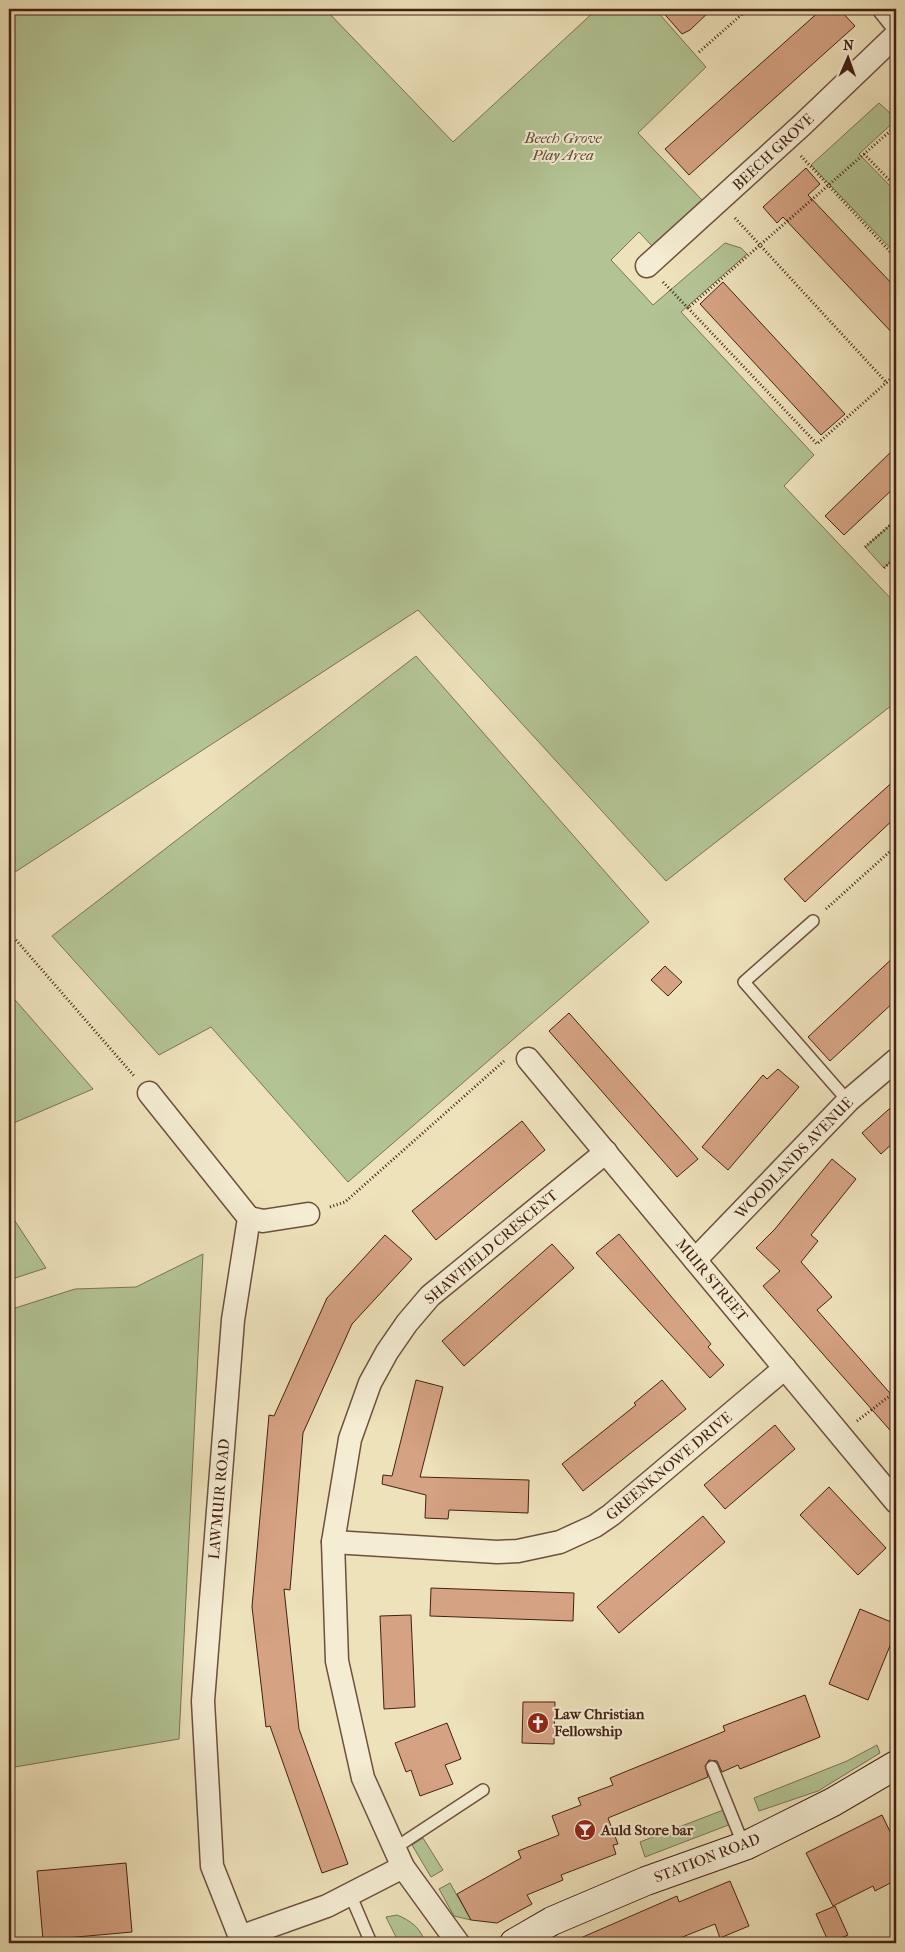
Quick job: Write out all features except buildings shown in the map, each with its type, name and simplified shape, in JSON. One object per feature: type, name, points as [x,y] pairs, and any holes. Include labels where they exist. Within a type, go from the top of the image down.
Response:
[{"type":"main road","name":"STATION ROAD","points":[[514,1943],[552,1921],[629,1888],[744,1846],[833,1802],[896,1765]]},
{"type":"street","points":[[884,9],[896,24]]},
{"type":"street","name":"BEECH GROVE","points":[[647,266],[786,140],[896,36]]},
{"type":"street","name":"MUIR STREET","points":[[528,1059],[896,1502]]},
{"type":"street","name":"WOODLANDS AVENUE","points":[[695,1260],[848,1101],[896,1060]]},
{"type":"street","points":[[149,1093],[249,1218],[263,1220],[308,1214]]},
{"type":"street","name":"SHAWFIELD CRESCENT","points":[[458,1943],[399,1857],[363,1778],[337,1661],[333,1542],[350,1439],[370,1383],[387,1352],[407,1323],[430,1296],[606,1152]]},
{"type":"street","name":"LAWMUIR ROAD","points":[[249,1218],[233,1320],[203,1701],[212,1866],[241,1940],[328,1906],[350,1894],[399,1857]]},
{"type":"street","name":"GREENKNOWE DRIVE","points":[[333,1542],[496,1552],[525,1550],[560,1542],[611,1516],[785,1368]]},
{"type":"lane","points":[[813,921],[744,982],[848,1101]]},
{"type":"lane","points":[[712,1767],[744,1846]]},
{"type":"lane","points":[[399,1857],[483,1790]]},
{"type":"lane","points":[[350,1894],[371,1943]]},
{"type":"path","points":[[700,52],[748,9]]},
{"type":"path","points":[[688,308],[896,126]]},
{"type":"path","points":[[786,140],[896,258]]},
{"type":"path","points":[[864,154],[896,187]]},
{"type":"path","points":[[719,201],[887,383]]},
{"type":"path","points":[[647,266],[818,444],[896,374]]},
{"type":"path","points":[[865,548],[896,520]]},
{"type":"path","points":[[884,568],[896,557]]},
{"type":"path","points":[[813,921],[896,846]]},
{"type":"path","points":[[9,932],[149,1093]]},
{"type":"path","points":[[308,1214],[345,1202],[506,1059],[528,1059]]},
{"type":"path","points":[[840,1434],[896,1391]]},
{"type":"green space","name":"Beech Grove Play Area","points":[[9,9],[325,9],[453,142],[597,9],[655,9],[706,67],[638,133],[702,200],[652,246],[639,232],[611,260],[653,305],[725,243],[741,248],[747,254],[681,312],[814,455],[784,486],[896,604],[896,702],[666,881],[418,610],[9,876]]},
{"type":"green space","points":[[879,103],[891,114],[896,109],[896,120],[859,154],[896,192],[896,254],[811,165]]},
{"type":"green space","points":[[896,520],[896,557],[884,568],[865,547]]},
{"type":"green space","points":[[416,656],[649,922],[348,1182],[211,1027],[159,1055],[52,936]]},
{"type":"green space","points":[[9,993],[93,1089],[9,1125]]},
{"type":"green space","points":[[9,1212],[46,1268],[9,1280]]},
{"type":"green space","points":[[203,1254],[179,1739],[9,1768],[9,1310],[75,1289],[136,1287]]},
{"type":"green space","points":[[877,1745],[880,1753],[818,1791],[759,1811],[754,1798],[847,1761]]},
{"type":"green space","points":[[726,1809],[731,1824],[645,1857],[640,1842]]},
{"type":"green space","points":[[423,1838],[443,1870],[431,1877],[412,1845]]},
{"type":"green space","points":[[450,1883],[471,1920],[454,1916],[439,1889]]},
{"type":"green space","points":[[397,1915],[415,1926],[421,1933],[425,1943],[399,1943],[386,1917]]},
{"type":"place","name":"Law Christian Fellowship","points":[[538,1723]]},
{"type":"place","name":"Auld Store bar","points":[[585,1830]]}]
